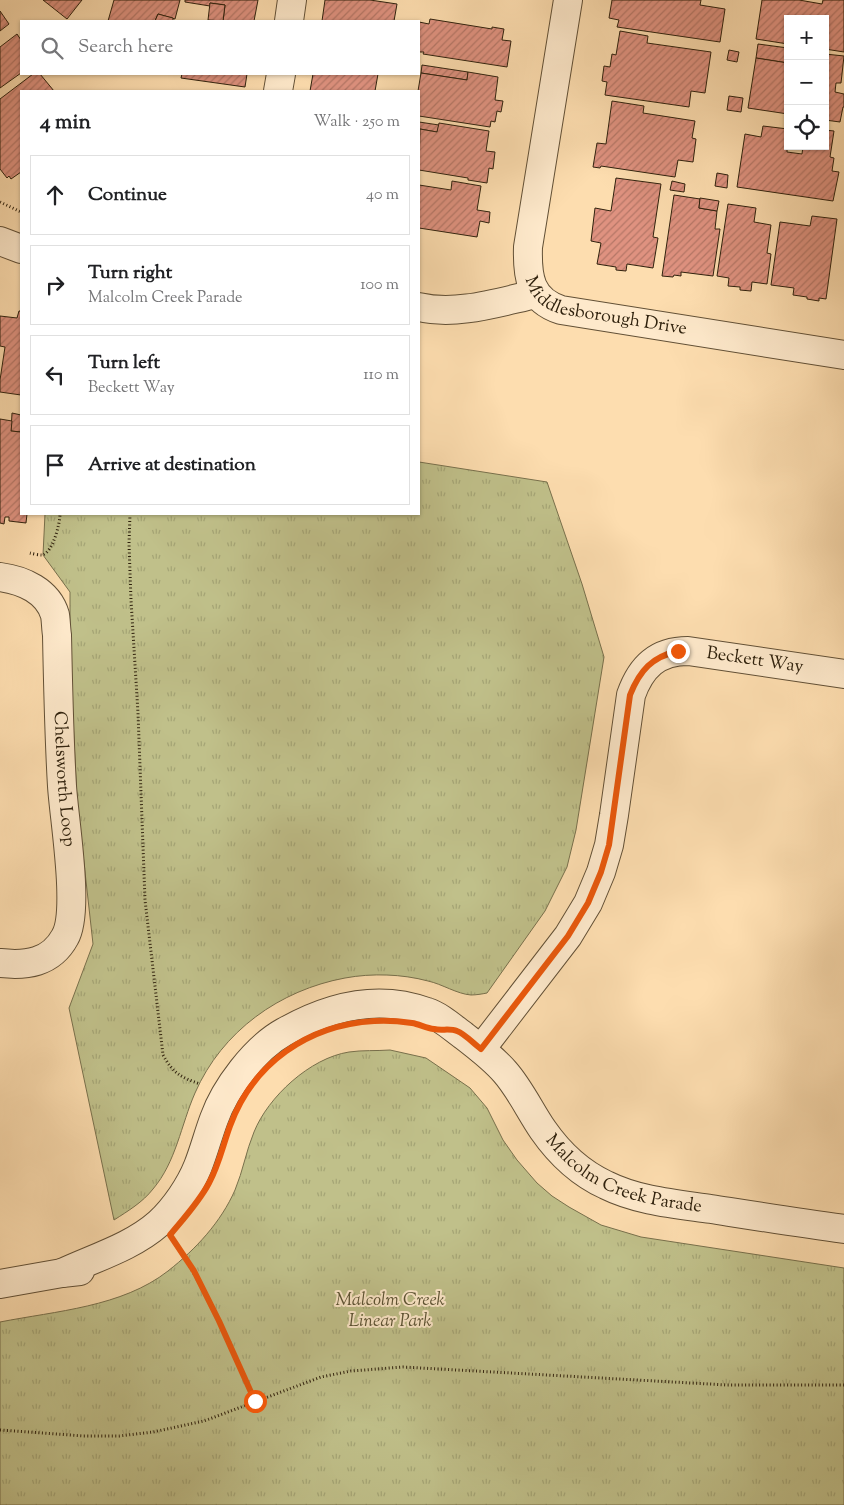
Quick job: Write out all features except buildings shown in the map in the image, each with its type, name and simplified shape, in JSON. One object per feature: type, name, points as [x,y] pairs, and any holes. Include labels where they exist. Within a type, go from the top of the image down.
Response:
[{"type":"street","points":[[289,20],[292,0]]},
{"type":"street","name":"Middlesborough Drive","points":[[568,0],[528,247],[527,267],[530,282],[536,294],[544,302],[561,310],[844,354]]},
{"type":"street","points":[[278,90],[281,75]]},
{"type":"street","points":[[0,241],[20,250]]},
{"type":"street","points":[[420,307],[455,309],[536,294]]},
{"type":"street","name":"Chelsworth Loop","points":[[0,577],[28,585],[40,593],[49,603],[55,616],[62,789],[72,900],[71,920],[66,936],[58,947],[47,956],[31,963],[18,965],[0,963]]},
{"type":"street","name":"Beckett Way","points":[[481,1049],[568,936],[588,903],[601,872],[609,845],[630,695],[636,680],[645,668],[656,658],[688,651],[844,674]]},
{"type":"street","name":"Malcolm Creek Parade","points":[[62,1272],[132,1242],[159,1222],[183,1194],[198,1168],[214,1117],[236,1077],[256,1055],[281,1033],[312,1017],[341,1008],[373,1003],[401,1005],[429,1012],[481,1049],[505,1072],[559,1152],[580,1170],[605,1185],[637,1197],[844,1229]]},
{"type":"street","name":"Malcolm Creek Parade","points":[[0,1284],[62,1272],[96,1270],[120,1265],[139,1256],[170,1235],[209,1183],[240,1101],[254,1080],[274,1060],[300,1041],[331,1028],[364,1022],[391,1020],[413,1023],[434,1029],[456,1031]]},
{"type":"path","points":[[0,202],[20,212]]},
{"type":"path","points":[[26,552],[43,555],[47,552],[57,530],[60,515]]},
{"type":"path","points":[[130,515],[130,591],[138,713],[145,900],[163,1055],[169,1066],[179,1076],[203,1086]]},
{"type":"path","points":[[170,1235],[194,1271],[255,1401]]},
{"type":"path","points":[[0,1430],[82,1436],[119,1436],[153,1432],[204,1421],[321,1377],[351,1371],[403,1367],[726,1385],[844,1385]]},
{"type":"green space","points":[[420,462],[547,482],[582,584],[604,657],[576,830],[567,867],[545,911],[487,993],[466,994],[433,982],[408,977],[366,975],[321,984],[298,992],[276,1003],[237,1033],[221,1051],[195,1093],[173,1155],[161,1178],[145,1198],[114,1220],[69,1008],[93,944],[77,800],[70,660],[70,592],[43,555],[45,515],[420,515]]},
{"type":"green space","name":"Malcolm Creek Linear Park","points":[[390,1050],[426,1058],[470,1088],[487,1108],[503,1140],[517,1160],[537,1183],[552,1196],[601,1225],[641,1237],[844,1268],[844,1505],[0,1505],[0,1322],[66,1311],[109,1300],[130,1293],[168,1271],[198,1244],[223,1213],[238,1183],[254,1132],[269,1106],[292,1081],[320,1062],[334,1056],[354,1051]]},
{"type":"route","points":[[255,1401],[194,1271],[170,1235],[209,1183],[240,1101],[254,1080],[274,1060],[300,1041],[331,1028],[364,1022],[391,1020],[413,1023],[434,1029],[456,1031],[481,1049],[568,936],[588,903],[601,872],[609,845],[630,695],[636,680],[645,668],[656,658],[678,651]]}]
